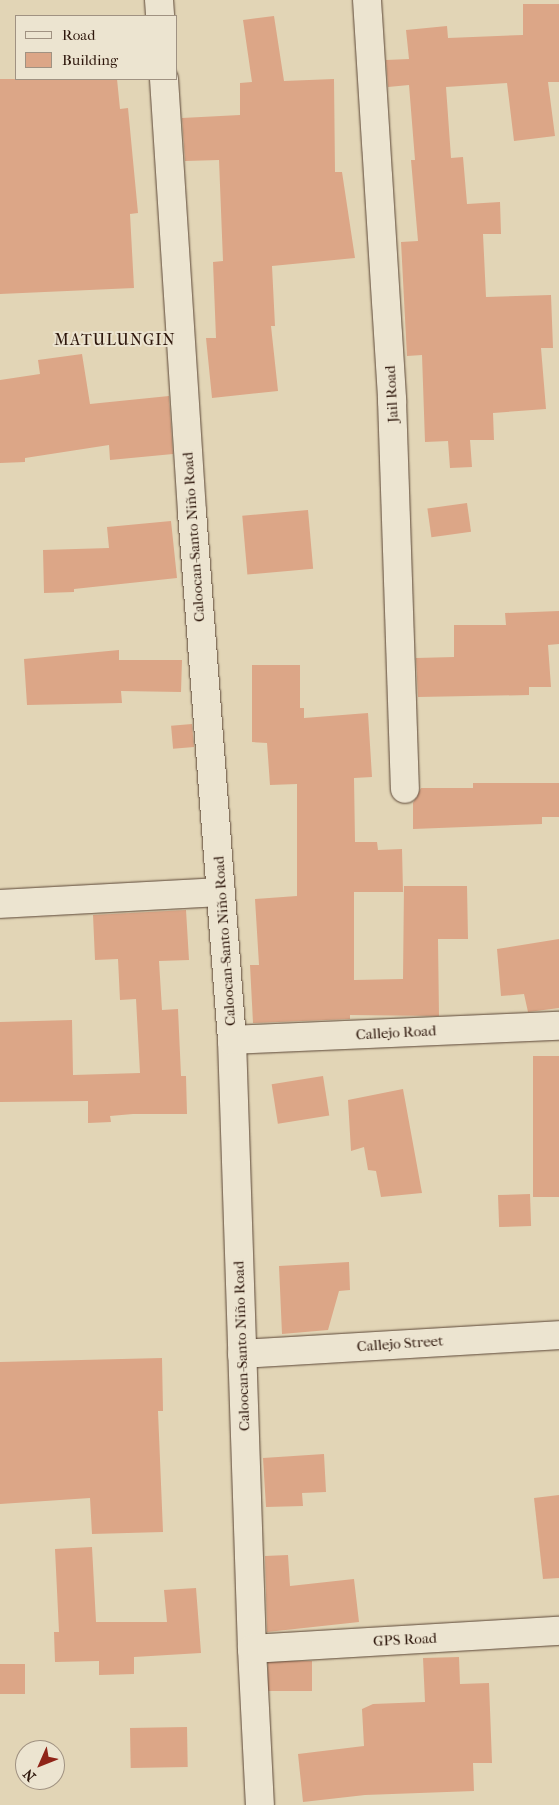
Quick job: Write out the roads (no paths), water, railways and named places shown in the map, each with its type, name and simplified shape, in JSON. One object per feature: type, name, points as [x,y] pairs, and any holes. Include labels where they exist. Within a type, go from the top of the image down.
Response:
[{"type":"street","points":[[159,0],[160,15]]},
{"type":"street","name":"Jail Road","points":[[367,0],[392,400],[405,789]]},
{"type":"street","name":"Caloocan-Santo Niño Road","points":[[164,80],[192,512],[232,1040],[252,1649],[260,1805]]},
{"type":"street","points":[[0,904],[221,892]]},
{"type":"street","name":"Callejo Road","points":[[232,1040],[559,1026]]},
{"type":"street","name":"Callejo Street","points":[[242,1354],[559,1335]]},
{"type":"street","name":"GPS Road","points":[[252,1649],[559,1631]]},
{"type":"district","name":"MATULUNGIN","points":[[115,340]]}]
